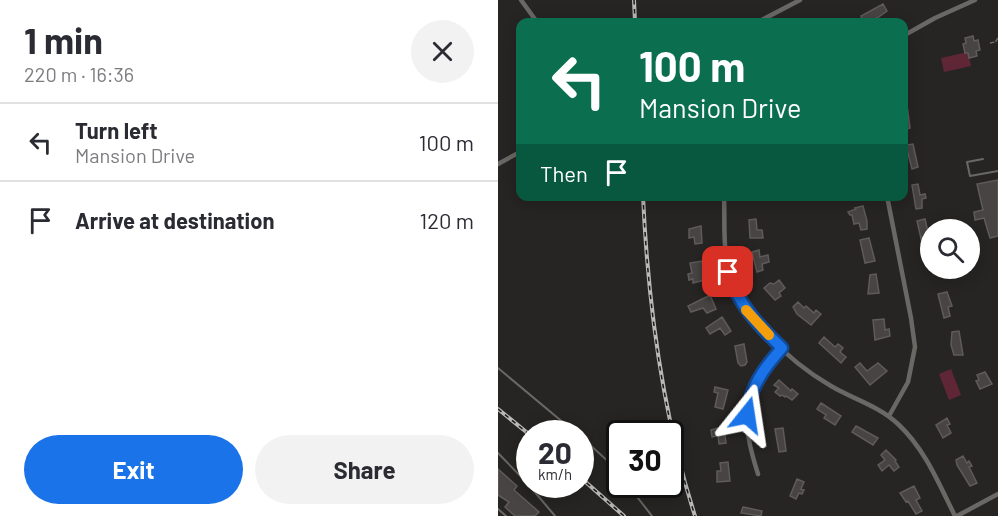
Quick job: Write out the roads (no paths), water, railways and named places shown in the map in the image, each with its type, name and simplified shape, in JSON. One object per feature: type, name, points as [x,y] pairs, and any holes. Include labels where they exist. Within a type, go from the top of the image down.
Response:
[{"type":"street","points":[[521,0],[534,18]]},
{"type":"street","points":[[766,18],[800,0]]},
{"type":"street","points":[[908,33],[975,0]]},
{"type":"street","points":[[498,164],[516,154]]},
{"type":"street","points":[[724,201],[726,261],[733,287],[748,312],[782,348],[823,382],[889,416],[918,447],[956,516],[998,494]]},
{"type":"street","points":[[888,201],[915,347],[908,382],[889,416]]},
{"type":"street","points":[[758,474],[747,431],[748,407],[760,375],[782,348]]},
{"type":"lane","points":[[983,159],[967,162],[970,176],[998,171]]},
{"type":"lane","points":[[498,368],[560,420]]},
{"type":"lane","points":[[594,449],[606,459]]},
{"type":"lane","points":[[498,453],[555,516]]},
{"type":"lane","points":[[638,498],[652,516]]},
{"type":"lane","points":[[498,509],[506,516]]},
{"type":"railway","points":[[634,0],[635,18]]},
{"type":"railway","points":[[643,201],[653,318],[665,398],[683,477],[695,516]]},
{"type":"railway","points":[[498,409],[516,424]]},
{"type":"railway","points":[[594,489],[624,516]]}]
